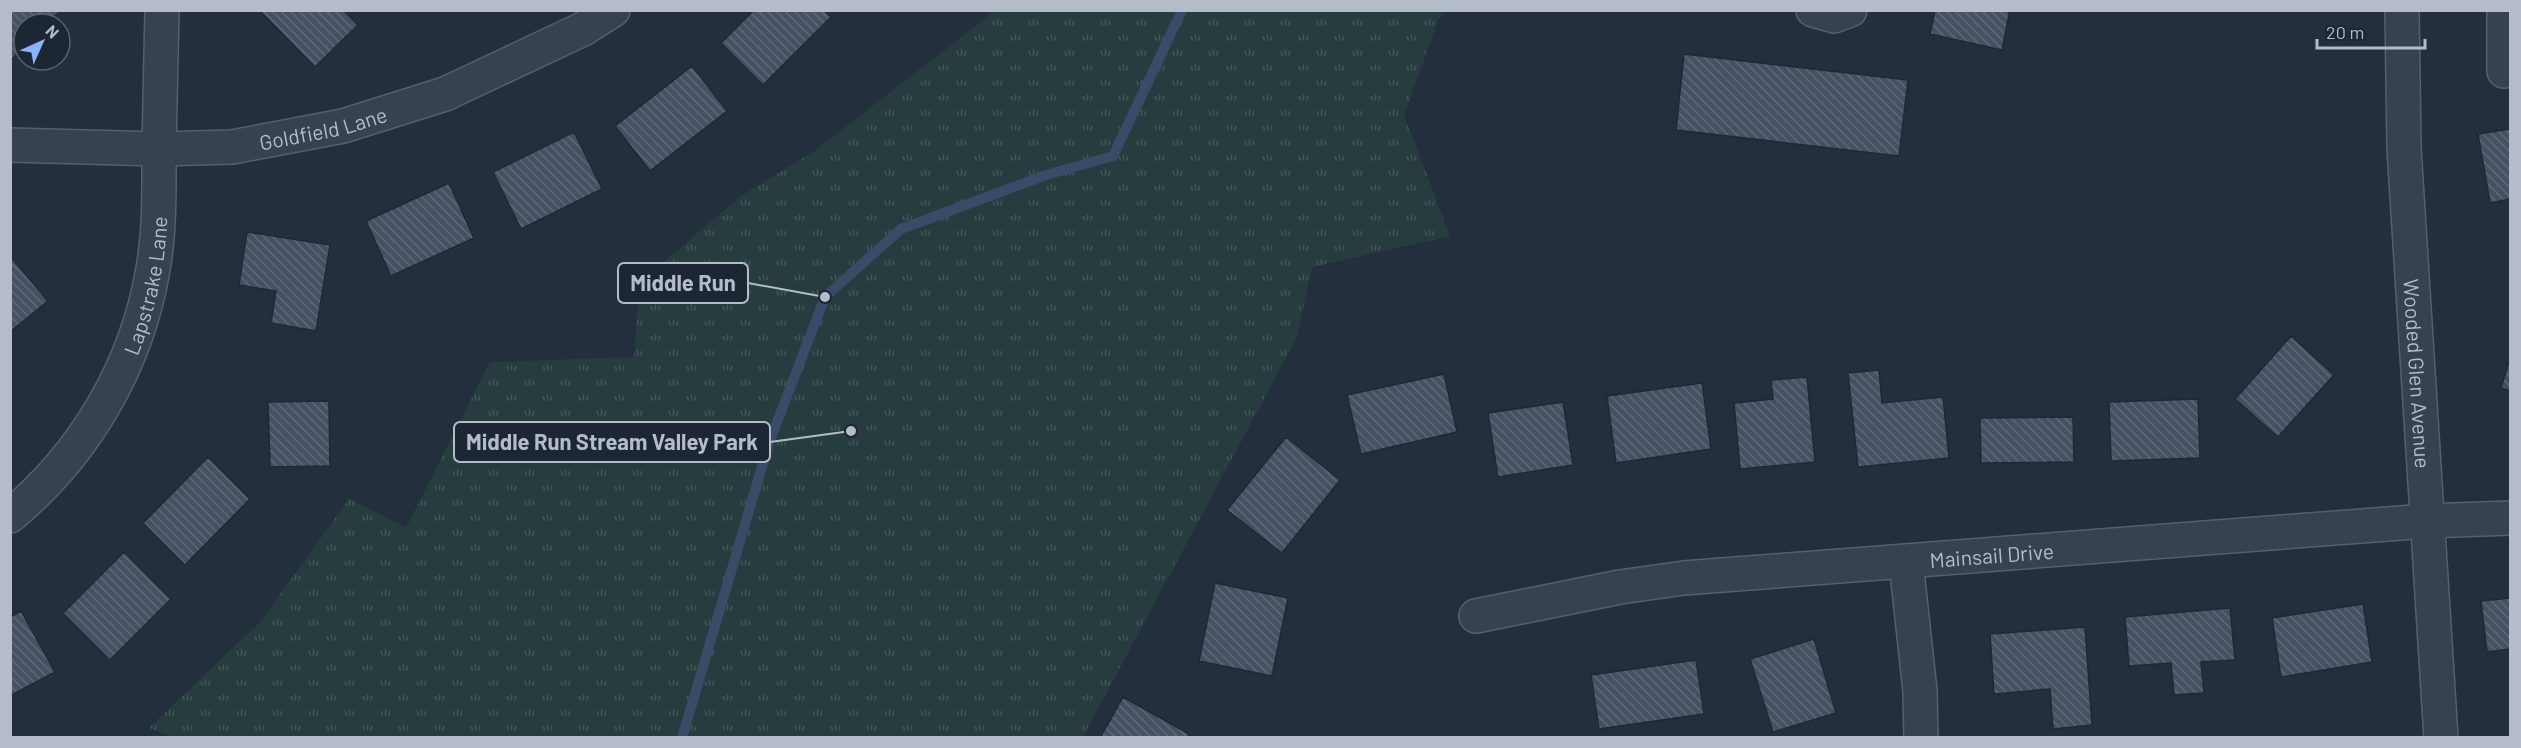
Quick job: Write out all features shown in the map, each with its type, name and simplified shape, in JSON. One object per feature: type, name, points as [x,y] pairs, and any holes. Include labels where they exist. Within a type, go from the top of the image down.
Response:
[{"type":"street","name":"Lapstrake Lane","points":[[10,516],[53,475],[78,445],[115,386],[134,345],[154,268],[159,199],[162,10]]},
{"type":"street","name":"Goldfield Lane","points":[[10,145],[159,149],[232,147],[343,126],[404,109],[445,94],[583,29],[613,10]]},
{"type":"street","points":[[1813,10],[1834,16],[1850,10]]},
{"type":"street","name":"Wooded Glen Avenue","points":[[2402,10],[2404,148],[2441,738]]},
{"type":"street","points":[[2504,10],[2504,71],[2511,70]]},
{"type":"street","name":"Mainsail Drive","points":[[1476,616],[1620,587],[1683,578],[2427,521],[2511,518]]},
{"type":"street","points":[[1906,562],[1920,691],[1921,738]]},
{"type":"green space","points":[[995,11],[1445,11],[1439,18],[1404,115],[1450,236],[1312,267],[1297,337],[1083,737],[178,738],[149,728],[260,622],[349,499],[406,528],[490,362],[634,357],[640,282],[741,196],[816,150]]},
{"type":"building","points":[[10,10],[61,10],[59,12],[12,12],[11,60]]},
{"type":"building","points":[[259,10],[343,10],[358,25],[315,67]]},
{"type":"building","points":[[754,10],[824,10],[831,17],[763,85],[721,43]]},
{"type":"building","points":[[1935,10],[2010,10],[2002,50],[1930,34]]},
{"type":"building","points":[[1684,54],[1908,80],[1899,156],[1676,130]]},
{"type":"building","points":[[692,66],[727,111],[650,171],[615,126]]},
{"type":"building","points":[[2510,129],[2510,199],[2490,203],[2478,134]]},
{"type":"building","points":[[574,132],[602,189],[521,229],[493,172]]},
{"type":"building","points":[[449,183],[474,238],[391,276],[366,221]]},
{"type":"building","points":[[247,232],[330,245],[316,331],[271,323],[276,291],[239,285]]},
{"type":"building","points":[[10,256],[48,301],[10,332]]},
{"type":"building","points":[[2291,336],[2334,375],[2278,437],[2235,399]]},
{"type":"building","points":[[2510,359],[2510,391],[2501,388]]},
{"type":"building","points":[[1879,370],[1882,403],[1943,397],[1949,458],[1858,467],[1848,373]]},
{"type":"building","points":[[1444,374],[1457,432],[1361,454],[1347,395]]},
{"type":"building","points":[[1807,377],[1815,462],[1740,469],[1734,403],[1773,399],[1771,380]]},
{"type":"building","points":[[1702,383],[1711,449],[1616,463],[1607,396]]},
{"type":"building","points":[[2198,399],[2200,458],[2111,461],[2109,402]]},
{"type":"building","points":[[329,401],[330,466],[270,467],[268,402]]},
{"type":"building","points":[[1563,402],[1573,465],[1498,477],[1488,413]]},
{"type":"building","points":[[2073,417],[2074,462],[1981,463],[1980,418]]},
{"type":"building","points":[[1286,437],[1340,480],[1282,553],[1227,510]]},
{"type":"building","points":[[208,457],[250,499],[185,565],[143,523]]},
{"type":"building","points":[[124,552],[171,599],[110,660],[63,613]]},
{"type":"building","points":[[1215,583],[1288,598],[1272,676],[1199,661]]},
{"type":"building","points":[[2510,598],[2510,649],[2487,652],[2481,601]]},
{"type":"building","points":[[2363,604],[2372,662],[2281,677],[2272,618]]},
{"type":"building","points":[[2230,608],[2235,660],[2201,662],[2204,693],[2174,695],[2171,663],[2129,666],[2125,617]]},
{"type":"building","points":[[21,611],[55,672],[10,696],[10,617]]},
{"type":"building","points":[[2085,627],[2092,725],[2053,729],[2050,689],[1994,694],[1990,634]]},
{"type":"building","points":[[1814,639],[1836,713],[1773,732],[1750,659]]},
{"type":"building","points":[[1696,660],[1704,714],[1599,729],[1591,675]]},
{"type":"building","points":[[1123,697],[1189,734],[1187,738],[1100,738]]},
{"type":"waterway","points":[[682,738],[769,443],[825,297],[901,229],[1046,175],[1113,156],[1182,10]]},
{"type":"place","name":"Middle Run","points":[[825,297]]},
{"type":"place","name":"Middle Run Stream Valley Park","points":[[851,431]]}]
